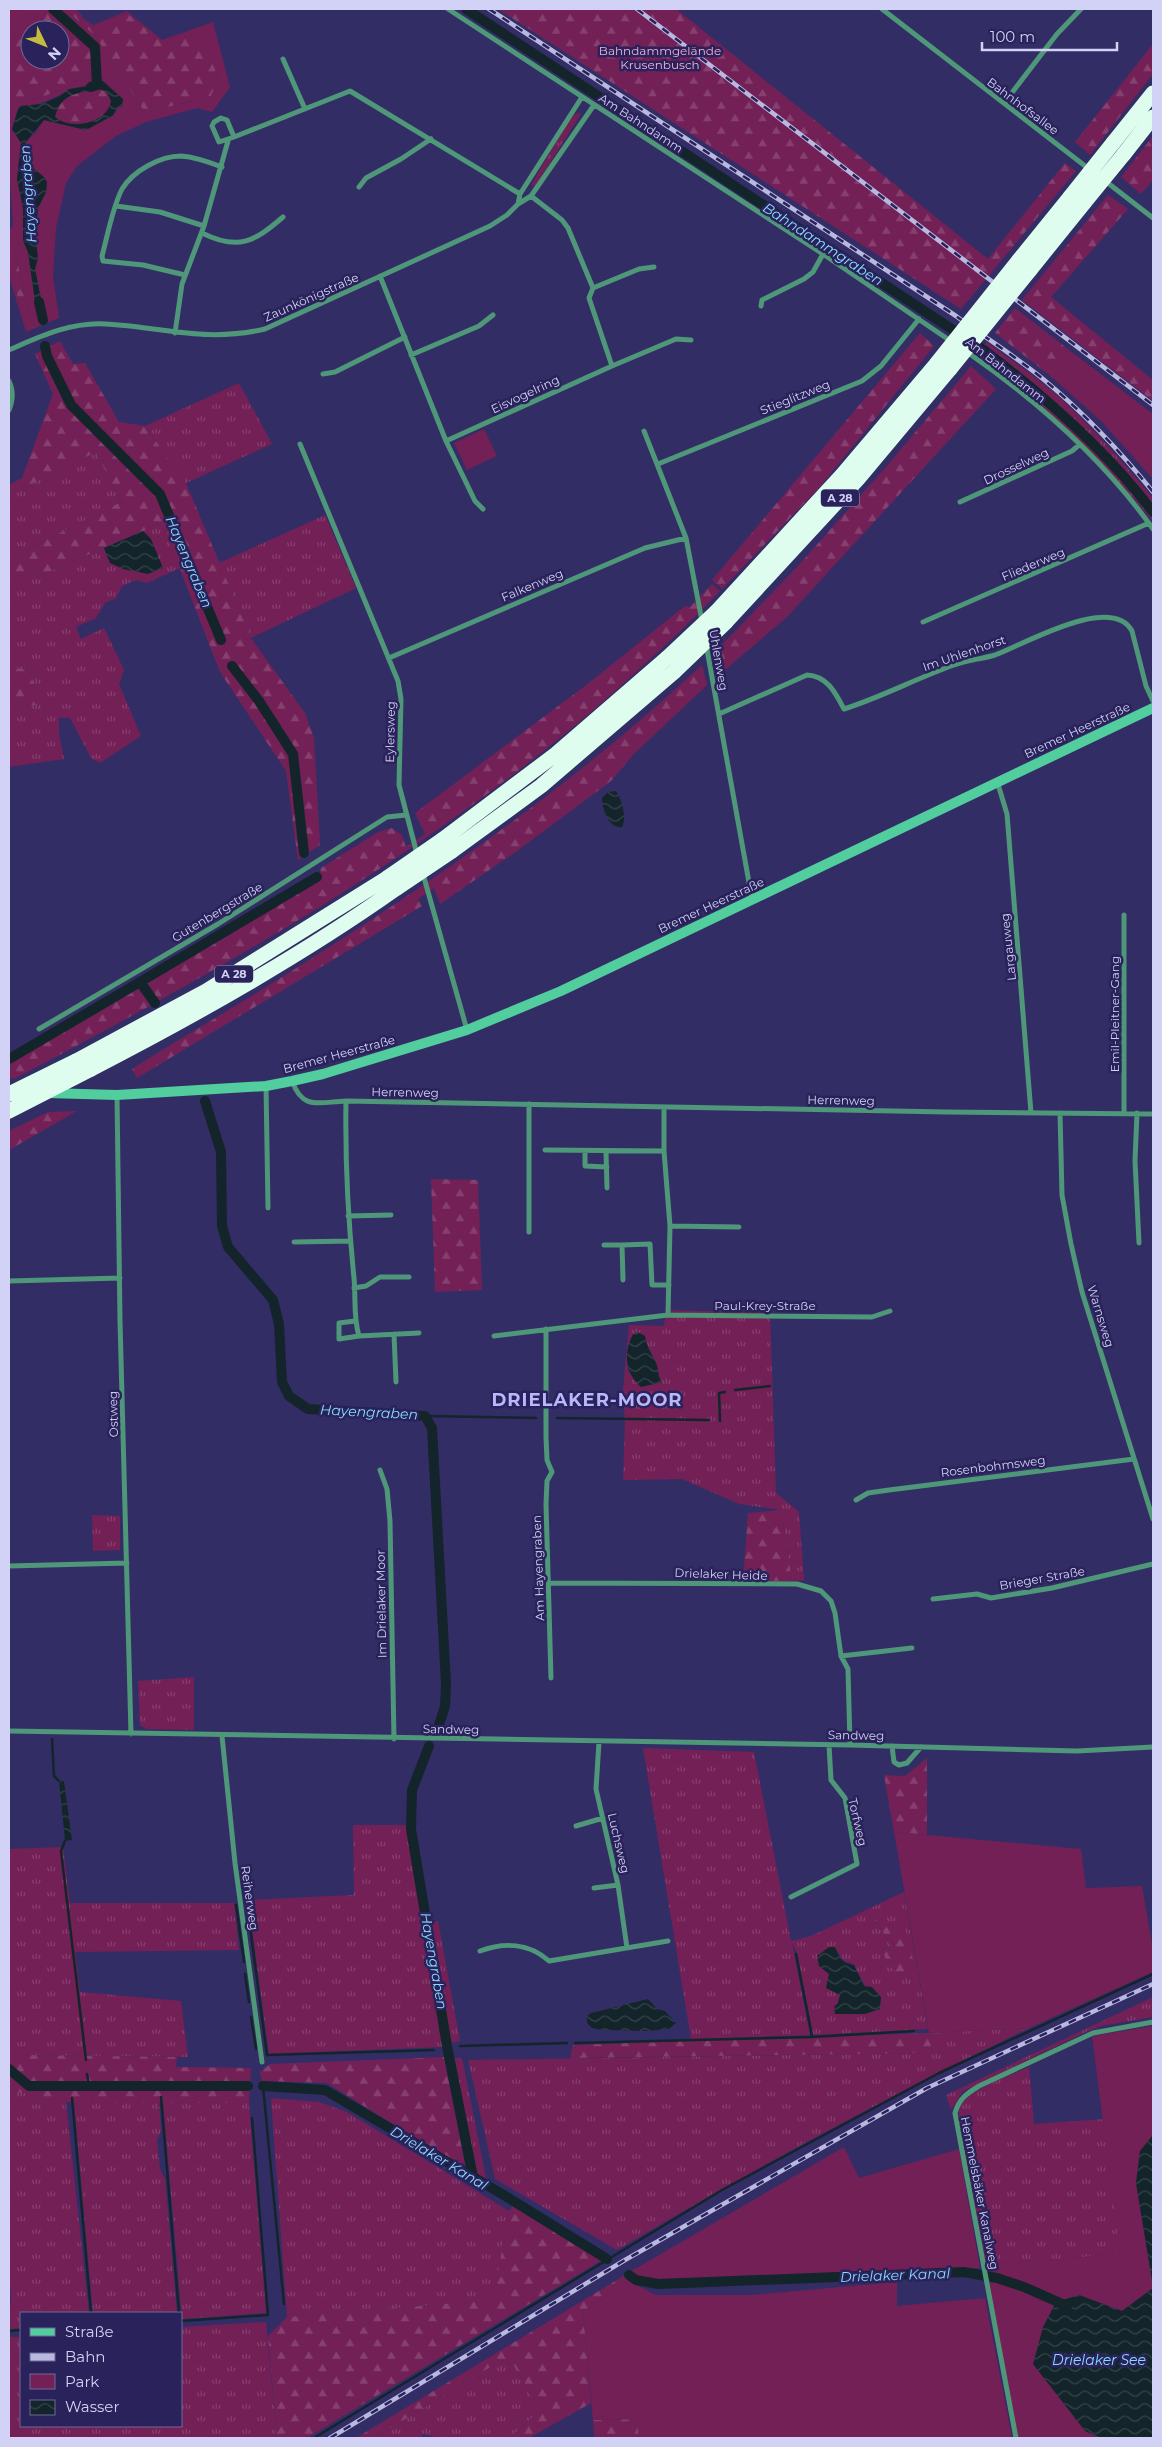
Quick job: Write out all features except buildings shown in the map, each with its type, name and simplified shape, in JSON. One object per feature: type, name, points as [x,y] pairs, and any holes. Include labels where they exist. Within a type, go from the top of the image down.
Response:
[{"type":"highway","name":"A 28","points":[[1024,265],[1084,203],[1153,94]]},
{"type":"highway","name":"A 28","points":[[9,1111],[152,1038],[260,976],[447,845],[541,786],[674,672],[721,617],[829,512],[1024,265],[1070,197],[1153,117]]},
{"type":"highway","name":"A 28","points":[[447,845],[667,658],[721,617]]},
{"type":"highway","name":"A 28","points":[[9,1094],[76,1061],[206,991],[392,883]]},
{"type":"street","name":"Am Bahndamm","points":[[448,9],[823,254],[1017,389],[1079,445],[1111,478],[1153,529]]},
{"type":"street","name":"Bahnhofsallee","points":[[882,9],[1153,218]]},
{"type":"street","points":[[1004,103],[1057,34],[1081,9]]},
{"type":"street","points":[[283,59],[305,109]]},
{"type":"street","points":[[234,137],[227,120],[222,118],[214,122],[212,126],[216,138],[220,142],[228,141],[350,91],[520,194]]},
{"type":"street","points":[[518,204],[520,194],[582,97]]},
{"type":"street","name":"Zaunkönigstraße","points":[[9,350],[53,332],[84,325],[104,324],[212,336],[240,335],[265,329],[490,226],[507,215],[518,204],[531,196],[594,105]]},
{"type":"street","points":[[359,187],[366,178],[401,160],[431,139]]},
{"type":"street","points":[[175,333],[185,275],[202,233],[228,141]]},
{"type":"street","points":[[185,275],[143,265],[103,261],[102,256],[116,206],[123,188],[139,171],[162,159],[181,156],[222,166]]},
{"type":"street","points":[[531,196],[562,220],[568,228],[593,288],[589,298],[612,366]]},
{"type":"street","points":[[116,206],[160,212],[204,226]]},
{"type":"street","points":[[202,233],[221,242],[242,243],[270,228],[283,217]]},
{"type":"street","points":[[761,306],[762,300],[804,279],[813,272],[823,254]]},
{"type":"street","points":[[593,288],[639,269],[654,267]]},
{"type":"street","points":[[380,276],[446,441],[475,501],[484,509]]},
{"type":"street","points":[[411,355],[478,326],[493,315]]},
{"type":"street","name":"Stieglitzweg","points":[[658,464],[862,381],[881,366],[919,319]]},
{"type":"street","points":[[323,374],[335,372],[405,337]]},
{"type":"street","name":"Eisvogelring","points":[[446,441],[676,339],[690,340]]},
{"type":"street","points":[[9,381],[12,386],[13,401],[9,410]]},
{"type":"street","name":"Uhlenweg","points":[[644,431],[686,538],[752,899]]},
{"type":"street","name":"Eylersweg","points":[[300,444],[398,680],[401,698],[398,785],[467,1030]]},
{"type":"street","name":"Drosselweg","points":[[960,502],[1072,451],[1079,445]]},
{"type":"street","name":"Fliederweg","points":[[923,622],[1150,523]]},
{"type":"street","name":"Falkenweg","points":[[389,658],[644,548],[686,538]]},
{"type":"street","name":"Im Uhlenhorst","points":[[719,714],[807,675],[818,676],[827,682],[844,709],[955,664],[994,656],[1069,623],[1097,618],[1119,619],[1128,623],[1132,631],[1146,686],[1153,701]]},
{"type":"street","name":"Bremer Heerstraße","points":[[9,1094],[117,1095],[266,1086],[292,1081],[467,1030],[524,1008],[1153,708]]},
{"type":"street","name":"Largauweg","points":[[997,781],[1007,814],[1031,1113]]},
{"type":"street","name":"Gutenbergstraße","points":[[39,1029],[226,919],[387,817],[406,816]]},
{"type":"street","name":"Emil-Pleitner-Gang","points":[[1124,915],[1124,1113]]},
{"type":"street","name":"Herrenweg","points":[[292,1081],[299,1097],[307,1102],[346,1101],[1153,1114]]},
{"type":"street","points":[[266,1086],[268,1208]]},
{"type":"street","name":"Ostweg","points":[[117,1095],[132,1734]]},
{"type":"street","points":[[346,1101],[348,1216],[355,1321],[359,1336]]},
{"type":"street","points":[[529,1104],[529,1232]]},
{"type":"street","points":[[664,1107],[664,1151],[670,1226],[668,1315]]},
{"type":"street","name":"Warnsweg","points":[[1060,1113],[1062,1195],[1071,1244],[1082,1292],[1153,1520]]},
{"type":"street","points":[[1137,1113],[1135,1161],[1139,1243]]},
{"type":"street","points":[[545,1150],[664,1151]]},
{"type":"street","points":[[585,1151],[586,1166],[606,1167]]},
{"type":"street","points":[[606,1152],[607,1188]]},
{"type":"street","points":[[348,1216],[391,1216]]},
{"type":"street","points":[[670,1226],[739,1227]]},
{"type":"street","points":[[294,1242],[350,1241]]},
{"type":"street","points":[[604,1245],[650,1244],[652,1285],[669,1285]]},
{"type":"street","points":[[622,1245],[623,1280]]},
{"type":"street","points":[[354,1288],[366,1286],[380,1277],[409,1277]]},
{"type":"street","points":[[9,1281],[120,1278]]},
{"type":"street","name":"Paul-Krey-Straße","points":[[494,1336],[668,1315],[872,1317],[890,1311]]},
{"type":"street","points":[[355,1321],[339,1323],[339,1339],[359,1336],[419,1334]]},
{"type":"street","name":"Am Hayengraben","points":[[546,1329],[547,1460],[552,1472],[547,1481],[546,1504],[551,1678]]},
{"type":"street","points":[[394,1334],[396,1382]]},
{"type":"street","name":"Rosenbohmsweg","points":[[856,1500],[868,1493],[1134,1459]]},
{"type":"street","name":"Im Drielaker Moor","points":[[380,1470],[387,1489],[390,1521],[394,1739]]},
{"type":"street","points":[[9,1566],[127,1563]]},
{"type":"street","name":"Brieger Straße","points":[[933,1598],[977,1594],[991,1598],[1052,1588],[1153,1564]]},
{"type":"street","name":"Drielaker Heide","points":[[549,1583],[673,1582],[805,1585],[821,1591],[830,1601],[837,1618],[841,1656],[848,1669],[850,1745]]},
{"type":"street","points":[[841,1656],[912,1648]]},
{"type":"street","name":"Sandweg","points":[[9,1731],[394,1739],[850,1745],[1077,1751],[1153,1747]]},
{"type":"street","name":"Reiherweg","points":[[222,1736],[235,1863],[262,2062]]},
{"type":"street","name":"Luchsweg","points":[[598,1742],[596,1789],[618,1885],[627,1948]]},
{"type":"street","name":"Torfweg","points":[[791,1897],[857,1864],[845,1798],[831,1780],[829,1745]]},
{"type":"street","name":"Sandweg","points":[[892,1746],[894,1762],[899,1765],[907,1763],[921,1747]]},
{"type":"street","points":[[576,1826],[603,1818]]},
{"type":"street","points":[[594,1888],[618,1885]]},
{"type":"street","points":[[480,1951],[491,1947],[520,1946],[539,1952],[549,1961],[668,1941]]},
{"type":"street","name":"Hemmelsbäker Kanalweg","points":[[1016,2438],[955,2113],[958,2103],[964,2095],[978,2086],[1086,2036],[1153,2022]]},
{"type":"green space","points":[[9,9],[17,9],[35,20],[20,20],[20,39],[9,40]]},
{"type":"green space","points":[[17,9],[48,9],[62,20],[35,20]]},
{"type":"green space","points":[[48,9],[65,9],[95,36],[145,113],[211,96],[219,79],[207,49],[194,43],[190,32],[162,42],[127,13],[92,26],[82,19],[75,9],[93,25],[127,11],[162,40],[213,22],[230,87],[212,112],[197,108],[146,122],[116,136],[77,166],[66,183],[56,228],[53,277],[59,318],[26,332],[9,276],[9,266],[27,331],[35,327],[28,312],[15,248],[9,247],[9,230],[13,226],[9,165],[9,100],[33,99],[53,93],[72,84],[92,71],[92,48],[70,26],[70,20],[62,20]],"holes":[[[98,77],[123,99],[113,116],[86,130],[44,120],[25,143],[24,156],[26,162],[44,177],[47,182],[46,193],[38,208],[35,233],[38,258],[35,269],[43,309],[41,315],[35,301],[28,252],[23,241],[23,208],[17,179],[21,143],[12,129],[19,106],[38,104],[50,100],[71,89],[91,84]]]},
{"type":"green space","points":[[65,9],[75,9],[82,19],[92,26],[127,13],[162,41],[190,31],[194,43],[207,49],[219,79],[211,96],[145,113],[95,36]]},
{"type":"green space","name":"Bahndammgelände Krusenbusch","points":[[498,9],[676,9],[988,259],[1065,163],[1076,171],[961,309]]},
{"type":"green space","points":[[70,26],[92,48],[92,71],[53,93],[33,99],[9,100],[9,40],[20,39],[20,70],[70,70]]},
{"type":"green space","points":[[1153,44],[1153,74],[1090,155],[1075,142]]},
{"type":"green space","points":[[99,89],[107,92],[111,101],[108,109],[96,120],[79,124],[62,121],[55,117],[66,98],[77,93]]},
{"type":"green space","points":[[577,113],[581,114],[535,186],[531,185],[570,119]]},
{"type":"green space","points":[[1153,136],[1153,180],[1141,194],[1121,177]]},
{"type":"green space","points":[[1108,195],[1128,209],[1051,297],[1153,380],[1153,401],[1022,300]]},
{"type":"green space","points":[[9,247],[15,248],[28,312],[35,327],[27,331],[9,266]]},
{"type":"green space","points":[[1015,308],[1073,353],[1053,378],[995,333]]},
{"type":"green space","points":[[920,333],[934,346],[819,488],[722,589],[712,580]]},
{"type":"green space","points":[[60,341],[73,364],[85,363],[119,422],[145,426],[186,483],[251,638],[305,713],[314,738],[320,845],[298,860],[286,771],[220,672],[162,523],[34,578],[33,569],[9,582],[9,559],[121,502],[96,452],[9,495],[9,485],[22,478],[53,394],[35,354]]},
{"type":"green space","points":[[987,342],[1045,385],[1102,439],[1153,498],[1153,521],[1113,475],[1071,432],[1026,391],[978,353]]},
{"type":"green space","points":[[1073,353],[1153,414],[1153,479],[1102,422],[1053,378]]},
{"type":"green space","points":[[971,366],[996,389],[786,618],[720,674],[715,652],[798,566],[886,467]]},
{"type":"green space","points":[[239,383],[272,444],[186,483],[145,426]]},
{"type":"green space","points":[[484,429],[497,456],[467,470],[454,443]]},
{"type":"green space","points":[[96,452],[121,502],[9,559],[9,495]]},
{"type":"green space","points":[[325,515],[356,588],[251,638],[219,563]]},
{"type":"green space","points":[[162,522],[180,568],[147,583],[136,580],[122,586],[116,598],[105,603],[96,618],[76,627],[81,639],[104,628],[124,670],[119,684],[141,736],[100,763],[91,758],[70,718],[59,718],[59,734],[64,759],[9,767],[9,707],[36,705],[31,668],[9,669],[9,582],[33,569],[34,578],[104,548],[110,563],[151,539],[143,531]]},
{"type":"green space","points":[[712,584],[720,591],[644,665],[597,707],[530,762],[460,814],[389,863],[242,954],[167,997],[14,1079],[9,1078],[9,1062],[319,879],[321,868],[378,832],[392,828],[402,835],[406,847],[425,834],[415,813],[585,686],[685,606],[690,607]]},
{"type":"green space","points":[[702,665],[707,685],[634,754],[611,781],[517,851],[440,904],[434,888],[418,899],[422,906],[137,1078],[132,1069],[344,937],[451,866],[504,828],[605,750]]},
{"type":"green space","points":[[31,668],[36,705],[9,707],[9,669]]},
{"type":"green space","points":[[77,1111],[9,1150],[9,1131],[48,1112]]},
{"type":"green space","points":[[431,1179],[478,1180],[482,1290],[435,1292]]},
{"type":"green space","points":[[666,1310],[770,1313],[776,1493],[799,1512],[804,1580],[792,1581],[781,1510],[739,1504],[682,1479],[623,1480],[625,1422],[623,1390],[629,1325],[664,1326]],"holes":[[[645,1336],[662,1382],[641,1387],[628,1371],[628,1347]]]},
{"type":"green space","points":[[781,1510],[792,1581],[743,1581],[748,1513]]},
{"type":"green space","points":[[92,1515],[120,1516],[120,1550],[93,1551]]},
{"type":"green space","points":[[194,1677],[194,1730],[146,1729],[140,1725],[138,1681]]},
{"type":"green space","points":[[643,1748],[754,1752],[791,1941],[811,1936],[904,1892],[928,2029],[813,2035],[797,1953],[792,1943],[810,2035],[691,2039]],"holes":[[[875,1920],[894,1926],[899,1976],[882,1949],[892,1946]],[[839,1952],[843,1960],[854,1965],[865,1986],[838,2003],[840,1995],[826,1988],[829,1974]]]},
{"type":"green space","points":[[927,1758],[927,1835],[894,1832],[884,1775],[905,1776]]},
{"type":"green space","points":[[353,1825],[406,1825],[419,1887],[443,2047],[269,2054],[248,1900],[354,1895]]},
{"type":"green space","points":[[894,1832],[1081,1849],[1086,1888],[1142,1886],[1153,1950],[1153,1972],[1029,2028],[929,2033]]},
{"type":"green space","points":[[63,1847],[70,1903],[234,1903],[239,1950],[75,1952],[80,1992],[181,2001],[188,2057],[24,2055],[9,2046],[9,1849]]},
{"type":"green space","points":[[886,1919],[894,1926],[905,1928],[914,1964],[899,1976],[888,1964],[882,1950],[892,1946],[875,1920]]},
{"type":"green space","points":[[438,1921],[460,2041],[450,2043],[430,1923]]},
{"type":"green space","points":[[1153,1997],[1153,2017],[1101,2026],[1088,2031],[963,2091],[951,2110],[946,2095]]},
{"type":"green space","points":[[1153,2026],[1153,2135],[1140,2151],[1136,2183],[1153,2288],[1122,2311],[1079,2295],[1085,2431],[1102,2438],[1017,2438],[986,2265],[1120,2254],[1092,2036]]},
{"type":"green space","points":[[1029,2028],[821,2134],[617,2250],[495,2179],[468,2060],[932,2053],[929,2033]]},
{"type":"green space","points":[[929,2033],[932,2053],[570,2058],[573,2045]]},
{"type":"green space","points":[[9,2046],[24,2055],[177,2057],[176,2067],[251,2068],[249,2103],[37,2102],[25,2093],[9,2092]]},
{"type":"green space","points":[[444,2057],[466,2170],[327,2083],[262,2081],[260,2072],[270,2064]]},
{"type":"green space","points":[[462,2058],[486,2178],[476,2174],[473,2165],[452,2059]]},
{"type":"green space","points":[[1029,2067],[1034,2124],[1104,2119],[1121,2254],[986,2265],[959,2119],[959,2110],[964,2101],[980,2089]]},
{"type":"green space","points":[[9,2092],[25,2093],[37,2102],[66,2102],[89,2312],[20,2312],[20,2328],[9,2329],[11,2298],[9,2276]]},
{"type":"green space","points":[[271,2098],[319,2102],[347,2112],[509,2211],[494,2300],[287,2317]]},
{"type":"green space","points":[[74,2102],[159,2102],[161,2131],[157,2140],[160,2169],[165,2179],[177,2312],[93,2312]]},
{"type":"green space","points":[[163,2102],[249,2103],[266,2313],[182,2319]]},
{"type":"green space","points":[[844,2147],[859,2178],[959,2149],[980,2268],[651,2283],[635,2278],[635,2269]]},
{"type":"green space","points":[[513,2205],[602,2260],[307,2438],[277,2438],[268,2336],[287,2317],[493,2300],[509,2211]]},
{"type":"green space","points":[[635,2269],[635,2278],[583,2311],[591,2403],[529,2438],[510,2438],[534,2416],[534,2400],[514,2366],[502,2360],[374,2438],[356,2438]]},
{"type":"green space","points":[[629,2281],[656,2295],[751,2295],[897,2282],[897,2306],[985,2298],[1012,2438],[639,2438],[637,2419],[593,2420],[583,2311]]},
{"type":"green space","points":[[266,2322],[277,2438],[9,2438],[9,2337],[20,2337],[20,2427],[182,2427],[182,2327]]},
{"type":"green space","points":[[502,2360],[514,2366],[534,2400],[534,2416],[510,2438],[439,2438],[422,2434],[422,2438],[374,2438]]},
{"type":"green space","points":[[638,2419],[639,2438],[594,2438],[593,2420]]},
{"type":"water","points":[[98,77],[123,99],[122,107],[118,107],[113,115],[86,130],[44,120],[25,143],[24,156],[28,164],[44,177],[47,182],[46,192],[38,208],[35,233],[38,258],[35,269],[43,309],[41,315],[35,301],[28,252],[23,241],[23,208],[17,179],[21,143],[12,129],[19,106],[42,104],[60,96],[69,89],[90,86]],"holes":[[[99,89],[107,92],[111,101],[108,109],[96,120],[88,123],[70,124],[55,117],[61,103],[77,93]]]},
{"type":"water","points":[[143,531],[151,539],[163,568],[148,574],[123,569],[110,563],[104,548]]},
{"type":"water","points":[[616,791],[623,809],[624,819],[622,827],[617,827],[610,822],[602,802],[602,798],[608,792]]},
{"type":"water","points":[[638,1332],[645,1336],[662,1382],[641,1387],[629,1369],[627,1362],[628,1348],[633,1334]]},
{"type":"water","points":[[59,1781],[64,1781],[72,1840],[65,1841]]},
{"type":"water","points":[[829,1947],[835,1947],[840,1958],[846,1963],[854,1965],[864,1986],[872,1987],[881,1997],[880,2009],[865,2014],[835,2014],[834,2007],[838,2003],[840,1995],[826,1988],[829,1974],[819,1966],[817,1956]]},
{"type":"water","points":[[648,1999],[657,2009],[665,2011],[676,2023],[669,2029],[648,2031],[602,2030],[592,2028],[587,2023],[587,2016],[591,2013]]},
{"type":"water","points":[[1153,2135],[1153,2286],[1136,2183],[1140,2151]]},
{"type":"water","name":"Drielaker See","points":[[1153,2288],[1153,2438],[1102,2438],[1085,2431],[1033,2364],[1043,2327],[1056,2302],[1079,2295],[1122,2311]]},
{"type":"waterway","name":"Hayengraben","points":[[53,9],[95,47],[97,85],[91,87]]},
{"type":"waterway","name":"Bahndammgraben","points":[[466,9],[985,351],[1031,387],[1096,446],[1153,512]]},
{"type":"waterway","name":"Hayengraben","points":[[39,302],[43,320]]},
{"type":"waterway","name":"Hayengraben","points":[[45,346],[47,356],[71,405],[160,494],[221,640]]},
{"type":"waterway","name":"Hayengraben","points":[[232,666],[259,701],[293,754],[304,853]]},
{"type":"waterway","name":"Hayengraben","points":[[155,1003],[140,982],[317,877]]},
{"type":"waterway","points":[[9,1059],[140,982]]},
{"type":"waterway","name":"Hayengraben","points":[[205,1101],[221,1152],[222,1226],[228,1247],[273,1300],[279,1324],[282,1382],[289,1396],[308,1409],[425,1416],[432,1428],[446,1684],[445,1706],[438,1728]]},
{"type":"waterway","points":[[735,1390],[770,1386]]},
{"type":"waterway","points":[[720,1421],[719,1393],[725,1392]]},
{"type":"waterway","points":[[425,1416],[536,1418]]},
{"type":"waterway","points":[[557,1418],[709,1420]]},
{"type":"waterway","points":[[52,1739],[54,1776],[59,1781]]},
{"type":"waterway","name":"Hayengraben","points":[[429,1746],[412,1790],[411,1829],[447,2046],[473,2177]]},
{"type":"waterway","points":[[65,1841],[61,1851],[86,2060]]},
{"type":"waterway","points":[[236,1905],[244,1962]]},
{"type":"waterway","points":[[248,1911],[267,2055],[434,2050]]},
{"type":"waterway","points":[[796,1954],[812,2036]]},
{"type":"waterway","points":[[245,1974],[249,2002]]},
{"type":"waterway","points":[[314,2438],[722,2190],[939,2073],[1153,1974]]},
{"type":"waterway","points":[[251,2017],[256,2049]]},
{"type":"waterway","points":[[575,2043],[812,2037],[914,2031]]},
{"type":"waterway","points":[[460,2046],[567,2043]]},
{"type":"waterway","name":"Drielaker Kanal","points":[[9,2069],[29,2086],[248,2086]]},
{"type":"waterway","points":[[87,2074],[89,2086]]},
{"type":"waterway","points":[[263,2086],[284,2304]]},
{"type":"waterway","name":"Drielaker Kanal","points":[[263,2086],[325,2090],[507,2197],[607,2259]]},
{"type":"waterway","points":[[161,2097],[179,2312]]},
{"type":"waterway","points":[[72,2098],[91,2312]]},
{"type":"waterway","points":[[182,2321],[268,2315],[252,2118]]},
{"type":"waterway","name":"Drielaker Kanal","points":[[629,2275],[636,2280],[658,2284],[964,2272],[997,2278],[1024,2287],[1067,2306]]},
{"type":"waterway","points":[[9,2331],[20,2330]]},
{"type":"railway","points":[[489,9],[956,316],[1022,362],[1087,418],[1153,492]]},
{"type":"railway","points":[[637,9],[1153,405]]},
{"type":"railway","points":[[330,2438],[625,2260],[927,2088],[1153,1984]]},
{"type":"district","name":"DRIELAKER-MOOR","points":[[587,1400]]}]
